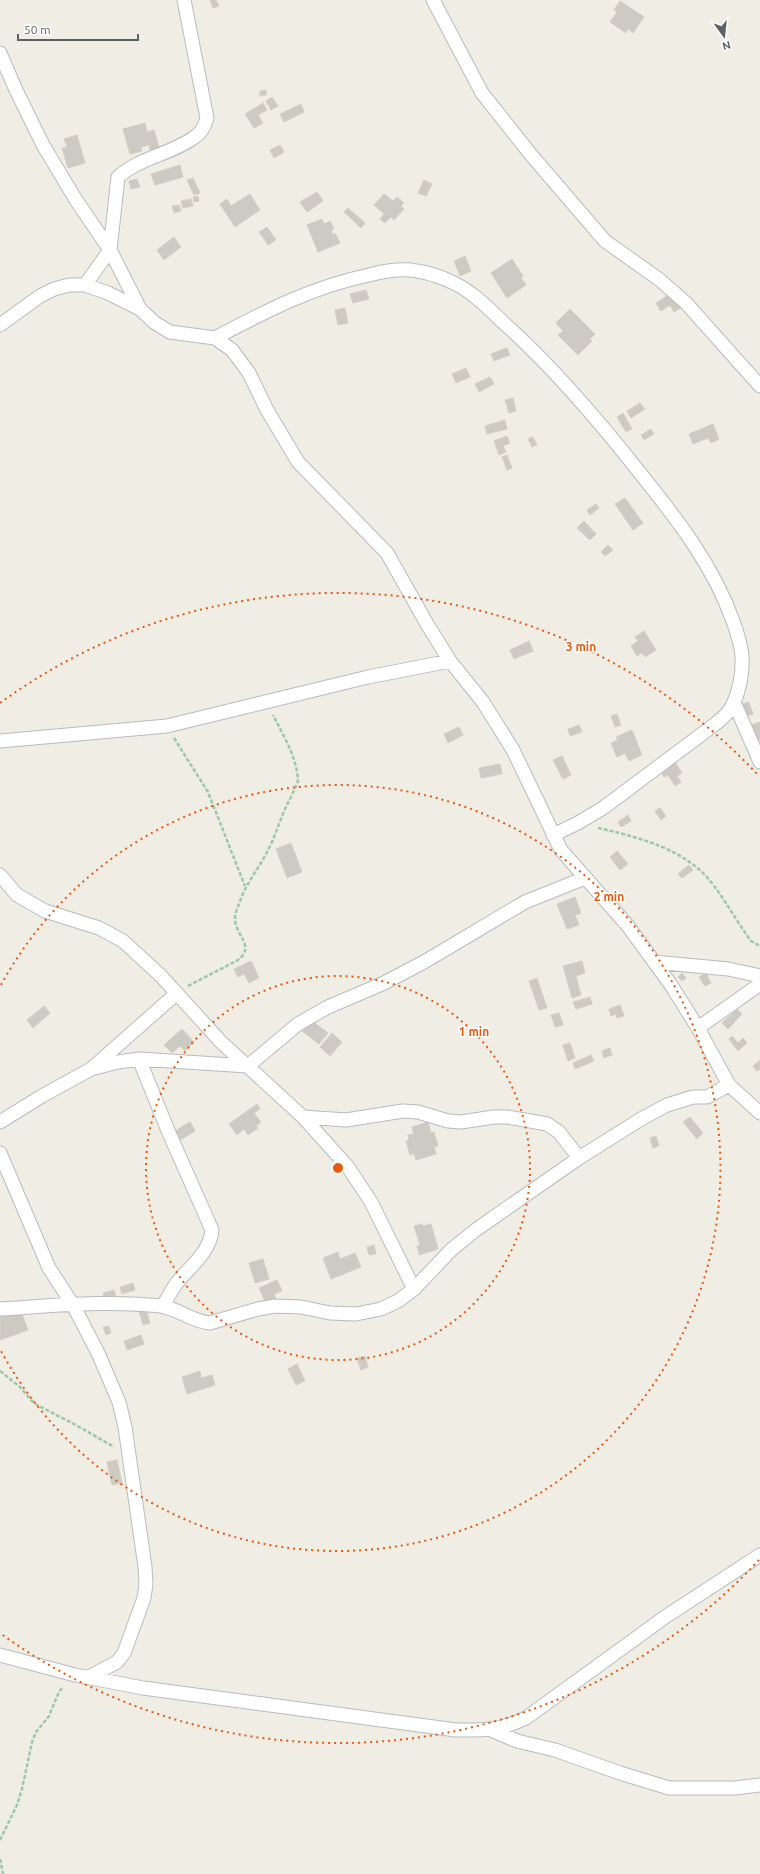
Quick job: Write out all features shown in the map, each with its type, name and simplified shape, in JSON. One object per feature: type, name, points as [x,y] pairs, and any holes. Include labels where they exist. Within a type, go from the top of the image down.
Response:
[{"type":"street","points":[[85,285],[110,250],[118,177],[133,166],[196,136],[204,127],[207,118],[184,0]]},
{"type":"street","points":[[433,0],[482,93],[536,162],[605,241],[660,280],[686,303],[760,386]]},
{"type":"street","points":[[0,54],[43,145],[76,200],[110,250],[140,309]]},
{"type":"street","points":[[215,338],[296,297],[347,280],[390,270],[416,270],[442,278],[472,294],[517,335],[572,391],[616,442],[677,520],[706,563],[727,604],[738,636],[742,656],[740,681],[734,702],[728,712],[714,725],[603,808],[578,823],[553,835]]},
{"type":"street","points":[[0,325],[40,296],[54,289],[69,285],[85,285],[108,292],[140,309],[155,323],[170,332],[215,338],[232,350],[249,373],[267,410],[298,462],[387,553],[427,624],[450,661],[483,702],[513,750],[561,850],[628,926],[671,985],[698,1028],[729,1085],[760,1113]]},
{"type":"street","points":[[0,741],[167,726],[368,677],[450,661]]},
{"type":"street","points":[[734,702],[760,762]]},
{"type":"street","points":[[0,875],[17,894],[45,911],[99,928],[123,941],[161,976],[220,1042],[303,1117],[348,1167],[371,1202],[414,1289]]},
{"type":"street","points":[[0,1122],[42,1096],[91,1069],[118,1062],[139,1059],[248,1066],[273,1043],[310,1017],[328,1007],[384,983],[411,969],[525,902],[585,878]]},
{"type":"street","points":[[654,962],[728,969],[760,976]]},
{"type":"street","points":[[698,1028],[760,984]]},
{"type":"street","points":[[91,1069],[140,1023],[176,994]]},
{"type":"street","points":[[139,1059],[169,1133],[212,1230],[208,1248],[174,1286],[163,1306]]},
{"type":"street","points":[[0,1309],[73,1305],[133,1304],[163,1306],[202,1323],[210,1323],[258,1309],[274,1306],[288,1305],[330,1313],[356,1314],[381,1308],[398,1301],[414,1289],[452,1249],[490,1220],[579,1158],[641,1119],[667,1105],[692,1097],[707,1097],[729,1085]]},
{"type":"street","points":[[303,1117],[346,1120],[403,1111],[418,1112],[448,1121],[461,1122],[494,1117],[507,1117],[547,1124],[559,1132],[579,1158]]},
{"type":"street","points":[[0,1153],[49,1268],[73,1305],[110,1378],[125,1427],[145,1567],[146,1584],[144,1598],[135,1626],[121,1657],[117,1662],[108,1668],[81,1676]]},
{"type":"street","points":[[0,1655],[81,1676],[143,1688],[456,1730],[491,1730],[508,1727],[526,1718],[665,1616],[760,1555]]},
{"type":"street","points":[[491,1730],[517,1740],[555,1750],[620,1773],[669,1788],[735,1788],[760,1785]]},
{"type":"path","points":[[176,994],[244,956],[246,951],[235,920],[246,886],[270,848],[298,780],[298,770],[293,756],[267,702]]},
{"type":"path","points":[[167,726],[208,792],[246,886]]},
{"type":"path","points":[[578,823],[634,836],[693,863],[712,883],[751,941],[760,946]]},
{"type":"path","points":[[0,1371],[20,1387],[37,1405],[128,1454]]},
{"type":"path","points":[[0,1840],[17,1805],[32,1742],[36,1732],[49,1716],[59,1692],[81,1676]]},
{"type":"path","points":[[0,1859],[3,1874]]},
{"type":"building","points":[[210,0],[216,0],[219,6],[213,8]]},
{"type":"building","points":[[620,1],[644,17],[633,33],[628,29],[626,33],[610,22],[617,12],[614,10]]},
{"type":"building","points":[[266,90],[266,95],[260,96],[260,91]]},
{"type":"building","points":[[272,97],[278,106],[271,110],[266,101]]},
{"type":"building","points":[[263,103],[267,110],[258,115],[263,123],[254,128],[245,114]]},
{"type":"building","points":[[301,104],[304,112],[284,122],[280,114]]},
{"type":"building","points":[[145,123],[147,132],[154,130],[159,147],[150,150],[149,145],[141,147],[142,151],[130,154],[123,129]]},
{"type":"building","points":[[77,135],[85,163],[68,168],[62,148],[67,147],[64,139]]},
{"type":"building","points":[[280,145],[284,152],[274,158],[270,150]]},
{"type":"building","points":[[180,165],[183,177],[155,185],[151,174]]},
{"type":"building","points":[[193,178],[200,193],[194,195],[187,180]]},
{"type":"building","points":[[137,179],[140,187],[131,189],[129,181]]},
{"type":"building","points":[[424,180],[432,184],[426,196],[418,193]]},
{"type":"building","points":[[317,192],[323,201],[307,212],[300,202]]},
{"type":"building","points":[[250,194],[260,210],[235,227],[220,204],[227,199],[231,206]]},
{"type":"building","points":[[384,194],[393,201],[397,197],[404,203],[401,206],[404,209],[394,220],[391,217],[385,223],[380,219],[384,214],[374,205]]},
{"type":"building","points":[[198,196],[199,201],[194,202],[193,197]]},
{"type":"building","points":[[191,199],[193,206],[183,208],[181,201]]},
{"type":"building","points":[[179,205],[181,211],[174,213],[172,206]]},
{"type":"building","points":[[348,208],[365,223],[361,228],[344,212]]},
{"type":"building","points":[[322,219],[324,224],[330,221],[334,229],[331,230],[333,235],[335,233],[340,243],[318,252],[307,225]]},
{"type":"building","points":[[267,227],[276,240],[268,245],[259,232]]},
{"type":"building","points":[[174,237],[181,247],[164,260],[157,250]]},
{"type":"building","points":[[465,256],[471,271],[460,276],[454,261]]},
{"type":"building","points":[[512,259],[523,276],[521,278],[526,285],[507,298],[491,273]]},
{"type":"building","points":[[366,290],[369,299],[353,303],[350,294]]},
{"type":"building","points":[[673,292],[682,307],[674,312],[670,305],[661,311],[656,303]]},
{"type":"building","points":[[345,308],[348,323],[338,325],[335,310]]},
{"type":"building","points":[[570,309],[595,334],[590,339],[592,341],[578,355],[558,335],[563,331],[556,323]]},
{"type":"building","points":[[507,348],[510,355],[494,361],[491,354]]},
{"type":"building","points":[[466,368],[470,377],[456,383],[452,374]]},
{"type":"building","points":[[490,377],[494,384],[479,392],[475,384]]},
{"type":"building","points":[[513,398],[516,411],[509,413],[505,400]]},
{"type":"building","points":[[640,403],[645,409],[631,418],[627,411]]},
{"type":"building","points":[[623,413],[632,429],[626,432],[617,417]]},
{"type":"building","points":[[505,420],[507,429],[487,434],[485,426]]},
{"type":"building","points":[[713,424],[719,439],[711,443],[708,438],[693,444],[689,434]]},
{"type":"building","points":[[651,429],[654,434],[644,440],[641,435]]},
{"type":"building","points":[[507,436],[510,443],[503,446],[506,452],[499,455],[494,441]]},
{"type":"building","points":[[533,437],[537,445],[532,447],[528,439]]},
{"type":"building","points":[[507,455],[512,468],[507,470],[502,457]]},
{"type":"building","points":[[625,498],[643,523],[633,530],[615,504]]},
{"type":"building","points":[[596,504],[599,508],[590,515],[587,510]]},
{"type":"building","points":[[584,521],[596,534],[590,540],[577,528]]},
{"type":"building","points":[[608,545],[613,550],[605,556],[601,552]]},
{"type":"building","points":[[644,631],[656,650],[645,657],[642,653],[637,656],[631,646],[638,641],[635,637]]},
{"type":"building","points":[[529,641],[533,651],[514,659],[510,650]]},
{"type":"building","points":[[749,702],[753,714],[744,717],[739,705]]},
{"type":"building","points":[[617,714],[621,725],[615,727],[611,716]]},
{"type":"building","points":[[760,722],[760,740],[756,741],[751,725]]},
{"type":"building","points":[[579,725],[582,732],[570,736],[568,729]]},
{"type":"building","points":[[459,727],[463,735],[448,743],[444,734]]},
{"type":"building","points":[[632,730],[642,755],[629,761],[625,753],[617,757],[611,743],[618,740],[616,737]]},
{"type":"building","points":[[562,756],[571,775],[563,779],[553,760]]},
{"type":"building","points":[[675,762],[682,773],[677,776],[681,782],[675,786],[668,775],[664,777],[661,772]]},
{"type":"building","points":[[500,764],[502,774],[481,778],[479,768]]},
{"type":"building","points":[[660,808],[666,816],[661,820],[655,811]]},
{"type":"building","points":[[628,815],[631,821],[621,827],[618,822]]},
{"type":"building","points":[[291,843],[302,872],[287,878],[276,849]]},
{"type":"building","points":[[617,851],[628,864],[620,870],[610,857]]},
{"type":"building","points":[[689,865],[693,870],[682,878],[678,874]]},
{"type":"building","points":[[575,897],[581,913],[575,915],[579,925],[567,929],[557,904]]},
{"type":"building","points":[[251,961],[259,978],[249,983],[244,974],[238,977],[234,969]]},
{"type":"building","points":[[582,961],[585,973],[576,976],[581,995],[572,998],[563,966]]},
{"type":"building","points":[[682,973],[686,978],[682,981],[678,977]]},
{"type":"building","points":[[706,973],[711,983],[705,986],[699,977]]},
{"type":"building","points":[[537,978],[547,1008],[539,1010],[529,981]]},
{"type":"building","points":[[590,997],[592,1004],[576,1009],[573,1002]]},
{"type":"building","points":[[620,1005],[624,1016],[617,1018],[616,1014],[611,1016],[609,1009]]},
{"type":"building","points":[[44,1006],[50,1013],[33,1028],[27,1020]]},
{"type":"building","points":[[737,1009],[742,1014],[728,1029],[722,1023]]},
{"type":"building","points":[[559,1013],[563,1025],[555,1027],[551,1015]]},
{"type":"building","points":[[311,1020],[328,1033],[319,1044],[302,1031]]},
{"type":"building","points":[[182,1029],[194,1042],[185,1051],[180,1046],[172,1053],[164,1045]]},
{"type":"building","points":[[332,1033],[342,1042],[330,1056],[320,1047]]},
{"type":"building","points":[[732,1036],[738,1043],[743,1038],[747,1043],[738,1051],[729,1039]]},
{"type":"building","points":[[570,1043],[575,1058],[568,1061],[563,1045]]},
{"type":"building","points":[[610,1048],[612,1055],[604,1058],[602,1051]]},
{"type":"building","points":[[591,1055],[594,1061],[575,1069],[573,1063]]},
{"type":"building","points":[[760,1060],[760,1069],[757,1071],[753,1066]]},
{"type":"building","points":[[257,1104],[260,1109],[254,1113],[261,1122],[256,1126],[258,1128],[248,1135],[244,1129],[237,1135],[229,1124]]},
{"type":"building","points":[[690,1117],[703,1133],[697,1139],[683,1122]]},
{"type":"building","points":[[190,1122],[195,1131],[180,1140],[175,1131]]},
{"type":"building","points":[[428,1122],[431,1133],[434,1132],[438,1146],[434,1147],[436,1154],[416,1160],[414,1153],[410,1155],[406,1141],[409,1140],[408,1135],[414,1134],[412,1127]]},
{"type":"building","points":[[656,1136],[659,1146],[653,1148],[650,1138]]},
{"type":"building","points":[[422,1224],[423,1226],[431,1224],[438,1249],[419,1255],[417,1246],[420,1245],[414,1226]]},
{"type":"building","points":[[374,1245],[376,1254],[369,1255],[367,1247]]},
{"type":"building","points":[[338,1252],[340,1259],[355,1253],[361,1267],[331,1279],[323,1258]]},
{"type":"building","points":[[263,1259],[269,1279],[255,1283],[249,1263]]},
{"type":"building","points":[[277,1280],[282,1291],[274,1294],[277,1302],[267,1306],[259,1288]]},
{"type":"building","points":[[133,1283],[135,1290],[122,1294],[120,1287]]},
{"type":"building","points":[[114,1290],[116,1296],[105,1299],[103,1293]]},
{"type":"building","points":[[20,1309],[28,1330],[0,1340],[0,1317]]},
{"type":"building","points":[[146,1309],[150,1323],[143,1325],[139,1311]]},
{"type":"building","points":[[109,1326],[111,1333],[106,1335],[103,1327]]},
{"type":"building","points":[[141,1335],[144,1344],[127,1350],[124,1341]]},
{"type":"building","points":[[365,1356],[368,1367],[361,1370],[357,1358]]},
{"type":"building","points":[[297,1364],[305,1381],[296,1385],[288,1369]]},
{"type":"building","points":[[200,1371],[201,1378],[212,1375],[215,1385],[187,1394],[182,1377]]},
{"type":"building","points":[[117,1460],[122,1483],[112,1485],[107,1462]]}]
